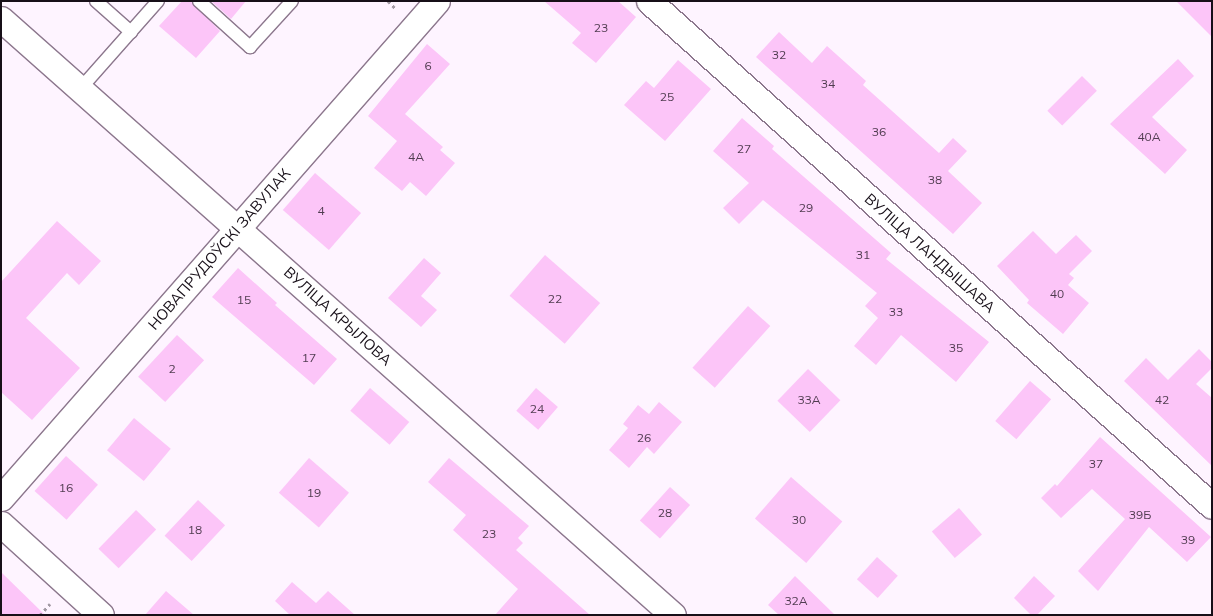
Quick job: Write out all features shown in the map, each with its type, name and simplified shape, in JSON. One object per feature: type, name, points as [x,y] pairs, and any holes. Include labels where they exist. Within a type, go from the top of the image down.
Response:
[{"type":"street","name":"НОВАПРУДОЎСКІ ЗАВУЛАК","points":[[1,498],[437,1]]},
{"type":"street","name":"ВУЛІЦА ЛАНДЫШАВА","points":[[649,1],[1212,506]]},
{"type":"street","name":"ВУЛІЦА КРЫЛОВА","points":[[1,19],[239,227],[673,615]]},
{"type":"street","points":[[1,524],[101,615]]},
{"type":"lane","points":[[96,1],[131,32]]},
{"type":"lane","points":[[81,88],[158,1]]},
{"type":"lane","points":[[200,1],[250,47],[292,1]]},
{"type":"building","points":[[182,1],[191,1],[220,31],[196,58],[159,26]]},
{"type":"building","points":[[211,1],[246,1],[231,19]]},
{"type":"building","points":[[544,1],[618,1],[636,17],[596,63],[572,43],[581,33]]},
{"type":"building","points":[[1176,1],[1212,1],[1212,37]]},
{"type":"building","points":[[779,32],[812,63],[827,46],[866,81],[863,85],[939,153],[953,138],[967,151],[948,171],[982,203],[953,234],[756,57]]},
{"type":"building","points":[[427,44],[450,64],[405,114],[443,147],[440,150],[455,163],[426,196],[410,182],[402,191],[374,168],[397,141],[368,116]]},
{"type":"building","points":[[1178,59],[1194,76],[1152,117],[1187,150],[1165,174],[1110,124]]},
{"type":"building","points":[[678,60],[711,89],[665,141],[624,105],[646,81],[654,88]]},
{"type":"building","points":[[1082,76],[1097,91],[1062,125],[1047,111]]},
{"type":"building","points":[[742,118],[774,146],[772,149],[891,253],[886,259],[989,342],[956,382],[901,335],[876,365],[854,346],[878,318],[865,306],[877,293],[763,200],[739,224],[723,208],[749,183],[713,151]]},
{"type":"building","points":[[315,173],[361,213],[329,250],[283,210]]},
{"type":"building","points":[[57,221],[101,261],[79,285],[67,273],[26,318],[80,368],[32,420],[1,392],[1,282]]},
{"type":"building","points":[[1033,231],[1056,254],[1076,235],[1092,251],[1069,274],[1074,278],[1068,285],[1089,303],[1063,334],[1027,303],[1029,300],[997,266]]},
{"type":"building","points":[[545,255],[600,303],[565,344],[510,296]]},
{"type":"building","points":[[424,258],[441,273],[421,296],[437,310],[421,327],[388,298]]},
{"type":"building","points":[[238,268],[277,303],[275,305],[337,359],[314,385],[212,297]]},
{"type":"building","points":[[748,306],[770,326],[715,388],[692,368]]},
{"type":"building","points":[[177,335],[204,360],[165,402],[138,377]]},
{"type":"building","points":[[1199,349],[1212,362],[1212,368],[1196,384],[1212,398],[1212,466],[1124,381],[1146,358],[1168,380]]},
{"type":"building","points":[[808,369],[840,400],[810,432],[777,401]]},
{"type":"building","points":[[1030,381],[1051,399],[1016,439],[995,421]]},
{"type":"building","points":[[370,388],[409,422],[390,445],[350,411]]},
{"type":"building","points":[[536,388],[558,407],[538,430],[516,411]]},
{"type":"building","points":[[659,402],[682,422],[654,454],[647,447],[629,468],[609,450],[628,428],[623,424],[638,405],[649,414]]},
{"type":"building","points":[[134,418],[171,449],[144,481],[107,450]]},
{"type":"building","points":[[1100,437],[1211,537],[1187,562],[1149,527],[1098,591],[1078,571],[1125,519],[1092,489],[1061,518],[1041,498],[1055,484],[1057,486]]},
{"type":"building","points":[[66,456],[98,485],[67,520],[35,491]]},
{"type":"building","points":[[309,458],[349,493],[319,527],[279,493]]},
{"type":"building","points":[[449,458],[529,526],[518,538],[523,543],[516,550],[590,615],[495,615],[518,589],[453,530],[466,515],[428,482]]},
{"type":"building","points":[[791,477],[842,522],[806,563],[755,519]]},
{"type":"building","points":[[670,487],[690,505],[660,539],[640,520]]},
{"type":"building","points":[[198,500],[225,525],[192,561],[165,536]]},
{"type":"building","points":[[959,508],[982,534],[955,558],[932,532]]},
{"type":"building","points":[[136,510],[156,529],[119,568],[98,549]]},
{"type":"building","points":[[877,557],[898,576],[878,598],[857,579]]},
{"type":"building","points":[[1,572],[45,615],[1,615]]},
{"type":"building","points":[[795,576],[835,615],[779,615],[768,605]]},
{"type":"building","points":[[1034,576],[1055,596],[1037,615],[1031,615],[1014,598]]},
{"type":"building","points":[[292,582],[316,603],[328,591],[355,615],[290,615],[275,601]]},
{"type":"building","points":[[166,591],[194,615],[145,615]]}]
